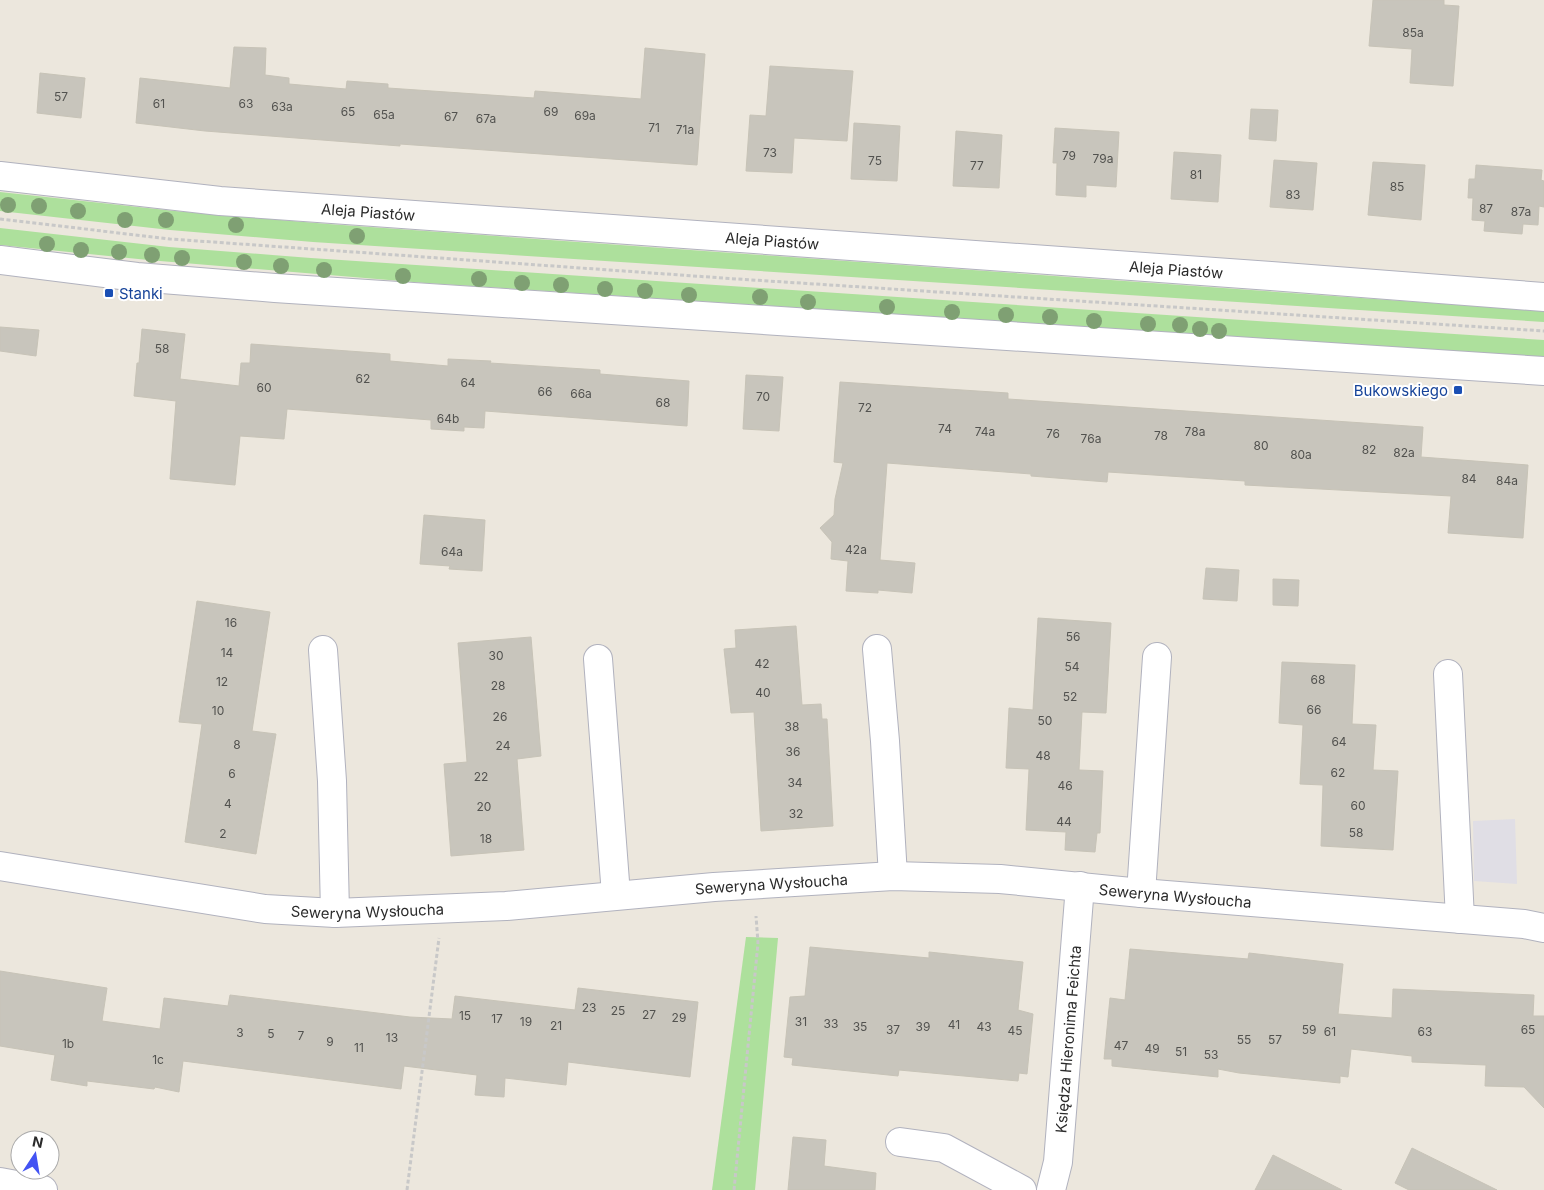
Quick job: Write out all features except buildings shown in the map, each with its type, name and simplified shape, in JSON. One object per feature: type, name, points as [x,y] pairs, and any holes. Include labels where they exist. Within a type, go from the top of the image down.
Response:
[{"type":"street","name":"Aleja Piastów","points":[[0,176],[220,201],[1544,297]]},
{"type":"street","points":[[0,260],[137,277],[275,288],[1544,371]]},
{"type":"street","points":[[876,649],[885,741],[893,876]]},
{"type":"street","points":[[324,650],[332,781],[336,913]]},
{"type":"street","points":[[1141,892],[1157,657]]},
{"type":"street","points":[[598,659],[616,895]]},
{"type":"street","points":[[1448,674],[1460,919]]},
{"type":"street","name":"Seweryna Wysłoucha","points":[[0,866],[265,909],[336,913],[506,906],[616,895],[893,876],[1000,879],[1524,924],[1544,928]]},
{"type":"street","name":"Księdza Hieronima Feichta","points":[[1051,1190],[1058,1162],[1080,886]]},
{"type":"street","points":[[900,1142],[944,1148],[1022,1190]]},
{"type":"street","points":[[0,1182],[43,1190]]},
{"type":"path","points":[[0,219],[170,239],[737,279],[1544,331]]},
{"type":"path","points":[[407,1190],[443,908]]},
{"type":"path","points":[[734,1190],[758,943]]},
{"type":"shaded area","points":[[1515,819],[1517,884],[1474,881],[1473,821]]},
{"type":"green space","points":[[0,192],[175,211],[328,224],[1544,311],[1544,322],[313,242],[170,230],[0,211]]},
{"type":"green space","points":[[0,228],[169,247],[311,258],[1544,340],[1544,357],[425,283],[148,260],[0,245]]},
{"type":"green space","points":[[746,937],[778,938],[755,1190],[712,1190]]},
{"type":"place","name":"Stanki","points":[[109,293]]},
{"type":"place","name":"Bukowskiego","points":[[1458,390]]}]
